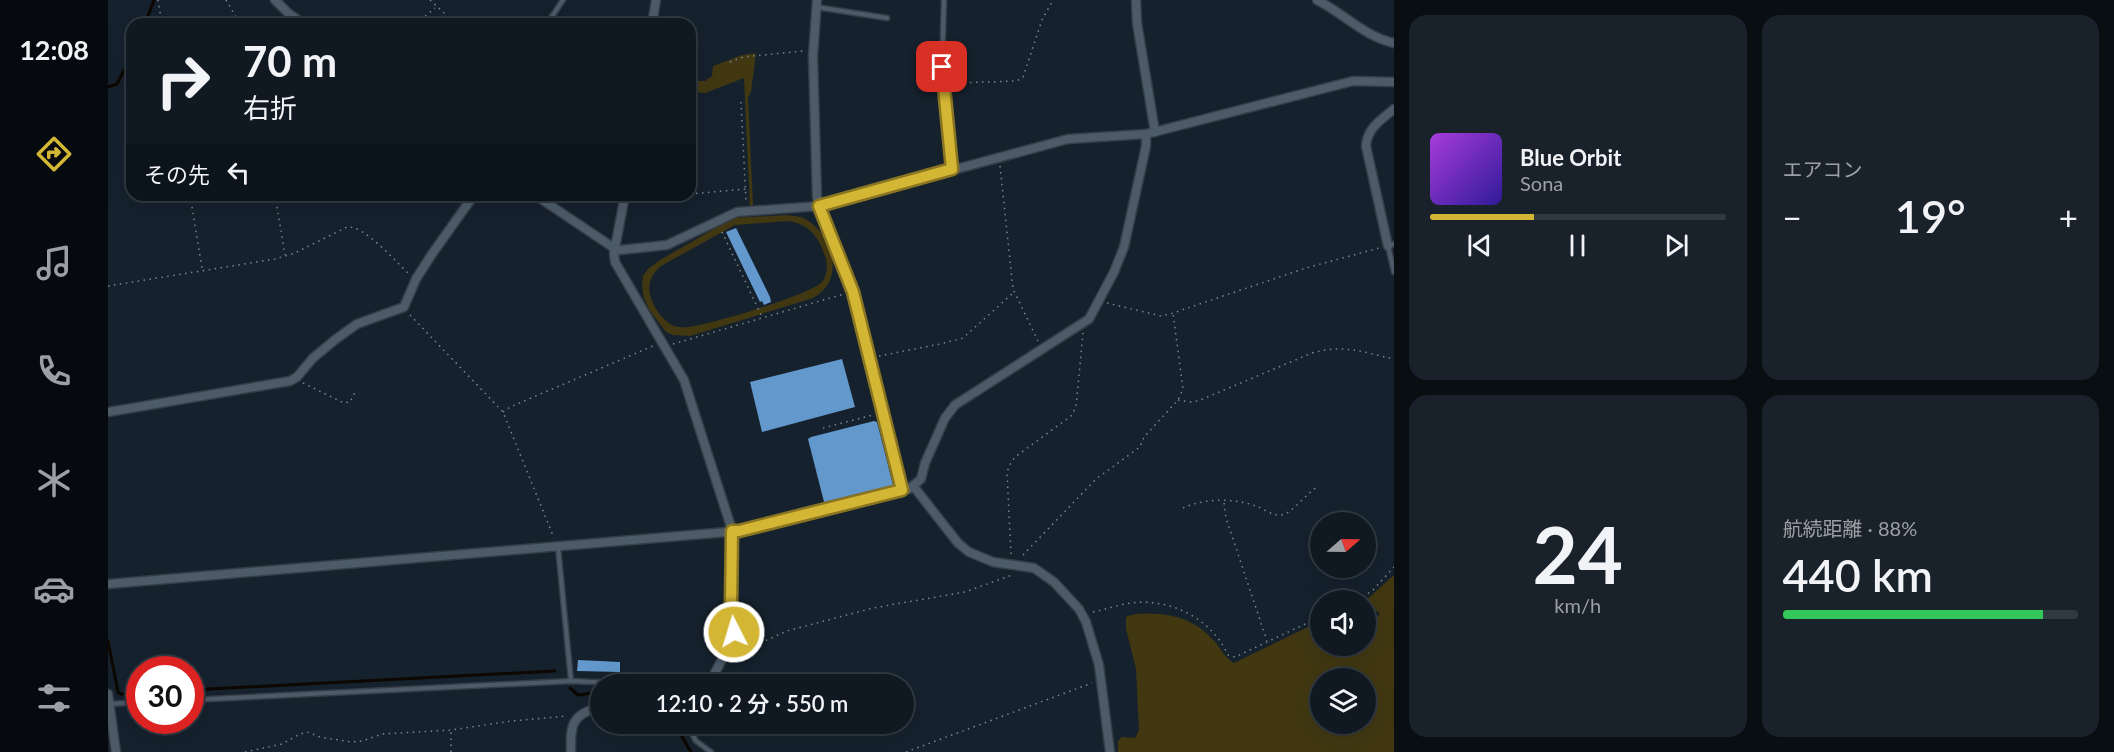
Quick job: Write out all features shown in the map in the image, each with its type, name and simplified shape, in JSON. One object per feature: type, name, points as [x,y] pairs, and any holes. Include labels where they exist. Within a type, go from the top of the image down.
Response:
[{"type":"street","points":[[275,0],[295,18]]},
{"type":"street","points":[[653,18],[656,0]]},
{"type":"street","points":[[108,584],[739,531],[914,487],[921,479],[925,463],[949,411],[1081,325],[1089,319],[1100,300],[1124,247],[1150,133],[1136,0]]},
{"type":"street","points":[[1317,0],[1378,39],[1394,43]]},
{"type":"street","points":[[817,4],[813,50],[817,197],[853,292],[902,490]]},
{"type":"street","points":[[544,201],[614,248],[667,245],[737,212],[819,206],[1068,139],[1150,133],[1353,81],[1394,82]]},
{"type":"street","points":[[1391,245],[1366,146],[1366,137],[1394,109]]},
{"type":"street","points":[[108,412],[294,379],[336,339],[357,324],[404,307],[416,279],[470,201]]},
{"type":"street","points":[[624,201],[614,256],[619,271],[677,366],[689,393],[732,531],[733,639],[714,674]]},
{"type":"street","points":[[914,487],[958,543],[969,552],[993,562],[1029,566],[1044,574],[1084,616],[1102,680],[1110,752]]},
{"type":"street","points":[[108,694],[116,752]]},
{"type":"street","points":[[571,752],[575,719],[590,710]]},
{"type":"lane","points":[[551,18],[563,0]]},
{"type":"lane","points":[[944,0],[942,67],[952,169]]},
{"type":"lane","points":[[817,4],[887,18]]},
{"type":"lane","points":[[1391,245],[1394,272]]},
{"type":"lane","points":[[558,546],[571,681]]},
{"type":"lane","points":[[204,699],[590,682]]},
{"type":"lane","points":[[110,704],[126,703]]},
{"type":"lane","points":[[692,734],[696,741],[711,752]]},
{"type":"path","points":[[158,0],[161,18]]},
{"type":"path","points":[[226,0],[236,18]]},
{"type":"path","points":[[430,0],[448,18]]},
{"type":"path","points":[[944,83],[1017,81],[1023,77],[1042,20],[1053,0]]},
{"type":"path","points":[[424,18],[436,8]]},
{"type":"path","points":[[730,62],[755,55],[813,50]]},
{"type":"path","points":[[741,102],[747,210]]},
{"type":"path","points":[[998,157],[1014,292],[1044,349]]},
{"type":"path","points":[[696,193],[746,189]]},
{"type":"path","points":[[191,201],[202,270]]},
{"type":"path","points":[[276,201],[285,256]]},
{"type":"path","points":[[108,286],[285,256],[352,226],[368,236],[416,279]]},
{"type":"path","points":[[722,232],[762,318]]},
{"type":"path","points":[[1100,300],[1161,316],[1306,268],[1391,245]]},
{"type":"path","points":[[503,412],[654,346],[679,342],[853,292]]},
{"type":"path","points":[[869,358],[963,338],[1014,292]]},
{"type":"path","points":[[404,307],[416,324],[485,391],[503,412],[558,546]]},
{"type":"path","points":[[733,639],[748,645],[756,645],[793,629],[873,608],[965,592],[1012,575],[1022,556],[1076,498],[1096,479],[1140,447],[1144,436],[1178,400],[1183,389],[1173,313]]},
{"type":"path","points":[[1009,564],[1011,555],[1007,472],[1016,457],[1071,416],[1076,407],[1084,337],[1081,325]]},
{"type":"path","points":[[1178,400],[1198,401],[1326,350],[1341,348],[1394,358]]},
{"type":"path","points":[[294,379],[344,403],[350,402],[356,392]]},
{"type":"path","points":[[823,428],[882,412]]},
{"type":"path","points":[[1183,508],[1211,500],[1239,501],[1272,514],[1282,515],[1290,512],[1303,497],[1317,487]]},
{"type":"path","points":[[1224,502],[1226,518],[1268,643]]},
{"type":"path","points":[[1373,590],[1394,567]]},
{"type":"path","points":[[1084,616],[1090,612],[1127,604],[1172,606],[1194,615],[1231,657],[1268,643],[1310,622]]},
{"type":"path","points":[[906,752],[1102,680]]},
{"type":"path","points":[[245,752],[282,744],[307,732],[351,742],[382,734],[451,730],[567,716],[575,719]]},
{"type":"path","points":[[451,730],[451,752]]},
{"type":"shaded area","points":[[756,53],[751,92],[748,97],[753,206],[750,206],[744,78],[705,93],[696,92],[696,81],[705,81],[712,76],[713,66],[742,55]]},
{"type":"shaded area","points":[[787,215],[805,219],[823,235],[829,246],[833,269],[830,281],[813,298],[690,336],[673,335],[666,332],[650,311],[644,298],[643,276],[660,260],[733,218]],"holes":[[[793,222],[811,231],[824,253],[827,263],[822,282],[800,294],[758,309],[699,325],[674,326],[657,310],[649,288],[654,274],[661,266],[735,225]]]},
{"type":"shaded area","points":[[1394,575],[1394,752],[1118,752],[1118,741],[1122,737],[1135,738],[1139,730],[1136,669],[1126,629],[1126,617],[1138,614],[1159,614],[1183,619],[1204,631],[1234,663],[1310,626],[1310,656],[1376,656],[1376,618],[1380,614],[1376,611],[1376,591]]},
{"type":"building","points":[[736,228],[770,297],[771,302],[764,305],[762,301],[760,302],[726,232]]},
{"type":"building","points":[[842,359],[855,407],[762,432],[750,382]]},
{"type":"building","points":[[877,422],[893,485],[824,502],[808,439]]},
{"type":"building","points":[[578,660],[620,662],[620,672],[577,671]]},
{"type":"waterway","points":[[147,18],[154,0]]},
{"type":"waterway","points":[[108,87],[117,84],[126,67]]},
{"type":"waterway","points":[[108,641],[118,692],[126,694]]},
{"type":"waterway","points":[[204,689],[555,671]]},
{"type":"waterway","points":[[570,688],[578,695],[590,693]]},
{"type":"waterway","points":[[680,734],[691,752]]},
{"type":"route","points":[[734,632],[731,606],[732,531],[902,490],[853,292],[819,206],[952,169],[942,67]]}]
